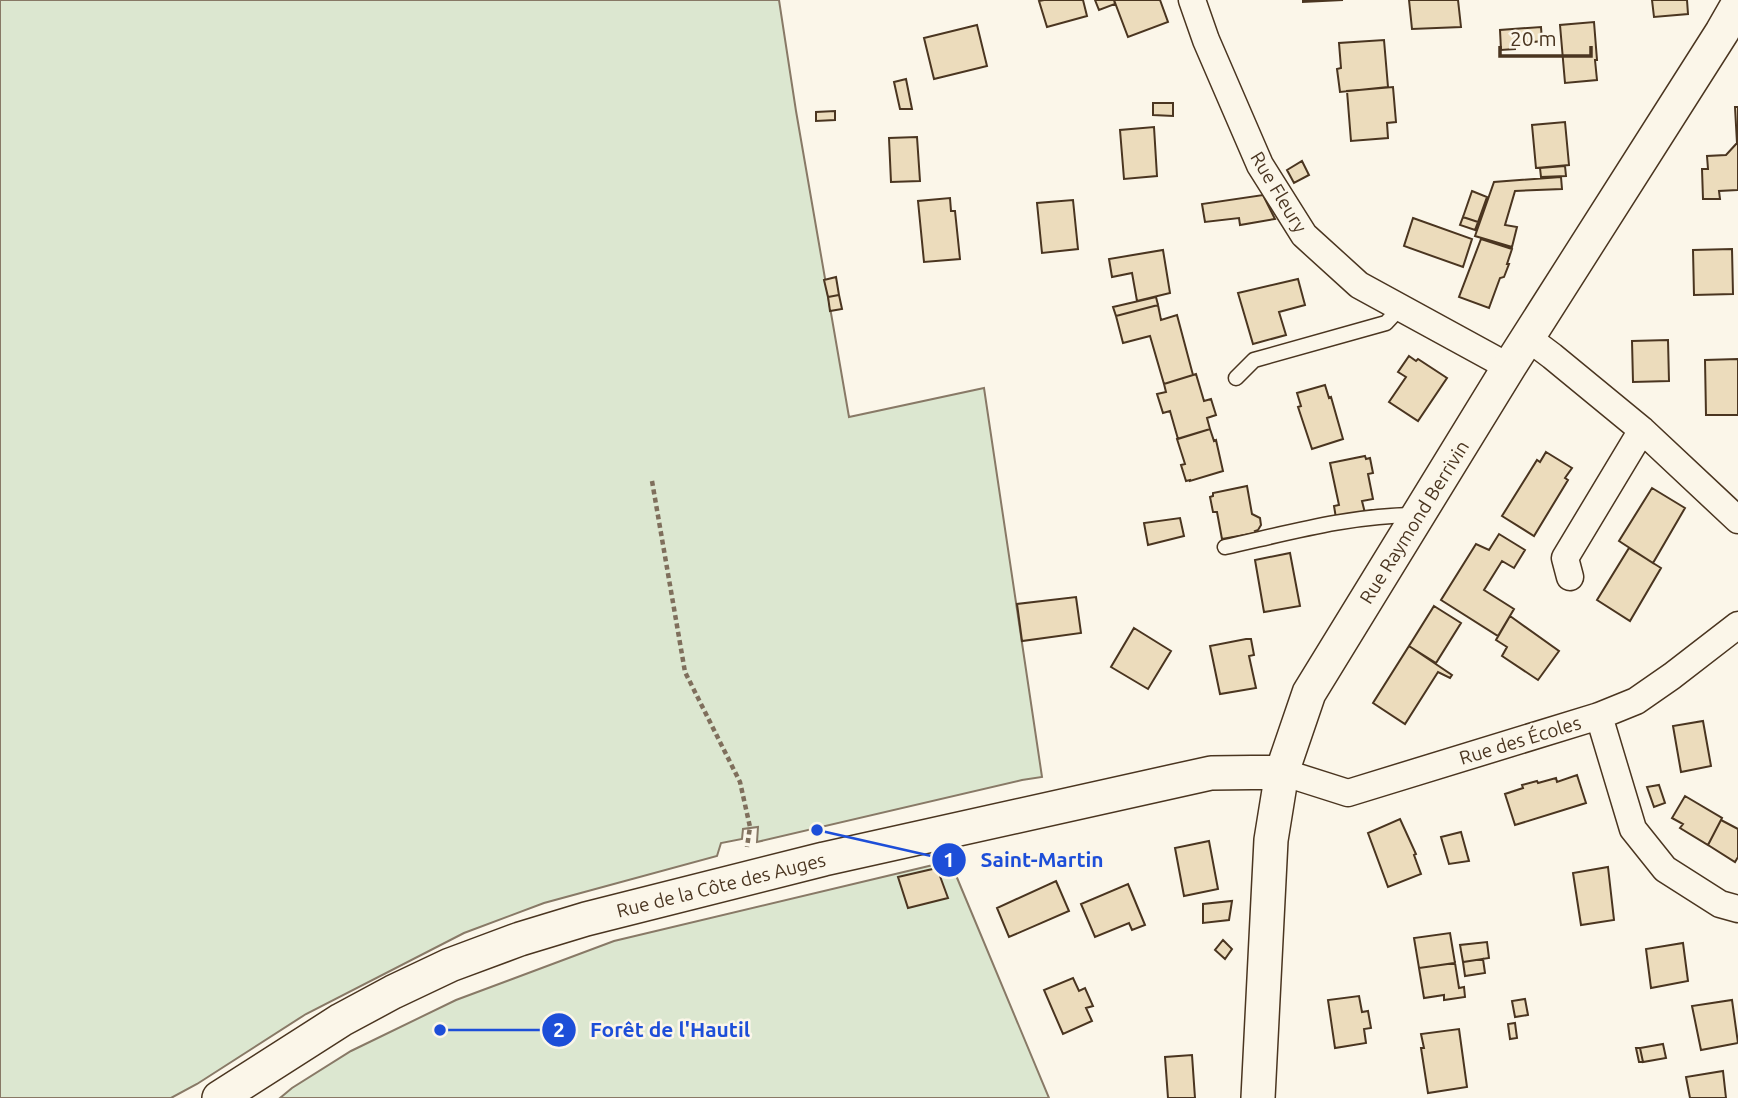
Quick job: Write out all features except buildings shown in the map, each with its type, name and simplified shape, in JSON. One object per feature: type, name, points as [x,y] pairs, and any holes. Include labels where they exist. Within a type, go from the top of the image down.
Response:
[{"type":"street","name":"Rue Fleury","points":[[1192,0],[1259,165],[1304,235],[1359,285],[1509,367]]},
{"type":"street","name":"Rue Raymond Berrivin","points":[[1258,1098],[1271,840],[1282,772],[1309,693],[1509,367],[1738,4]]},
{"type":"street","points":[[1528,338],[1642,430],[1738,520]]},
{"type":"street","points":[[1570,577],[1565,558],[1642,430]]},
{"type":"street","name":"Rue des Écoles","points":[[1282,772],[1348,793],[1599,716],[1636,701],[1738,625]]},
{"type":"street","points":[[1599,716],[1633,830],[1665,869],[1720,904],[1738,909]]},
{"type":"street","name":"Rue de la Côte des Auges","points":[[227,1095],[368,1004],[450,965],[520,939],[627,908],[824,859],[1211,773],[1282,772]]},
{"type":"lane","points":[[1236,378],[1254,360],[1386,323],[1401,307]]},
{"type":"lane","points":[[1225,547],[1357,519],[1419,515]]},
{"type":"path","points":[[652,481],[685,672],[740,782],[750,827],[743,879]]},
{"type":"green space","points":[[0,0],[779,0],[849,417],[984,388],[1042,777],[757,842],[758,827],[743,829],[742,839],[721,843],[717,856],[544,903],[464,933],[306,1014],[171,1098],[0,1098]]},
{"type":"green space","points":[[950,861],[1049,1098],[280,1098],[351,1051],[456,1000],[614,941]]},
{"type":"place","name":"Saint-Martin","points":[[817,830]]},
{"type":"place","name":"Forêt de l'Hautil","points":[[440,1030]]}]
